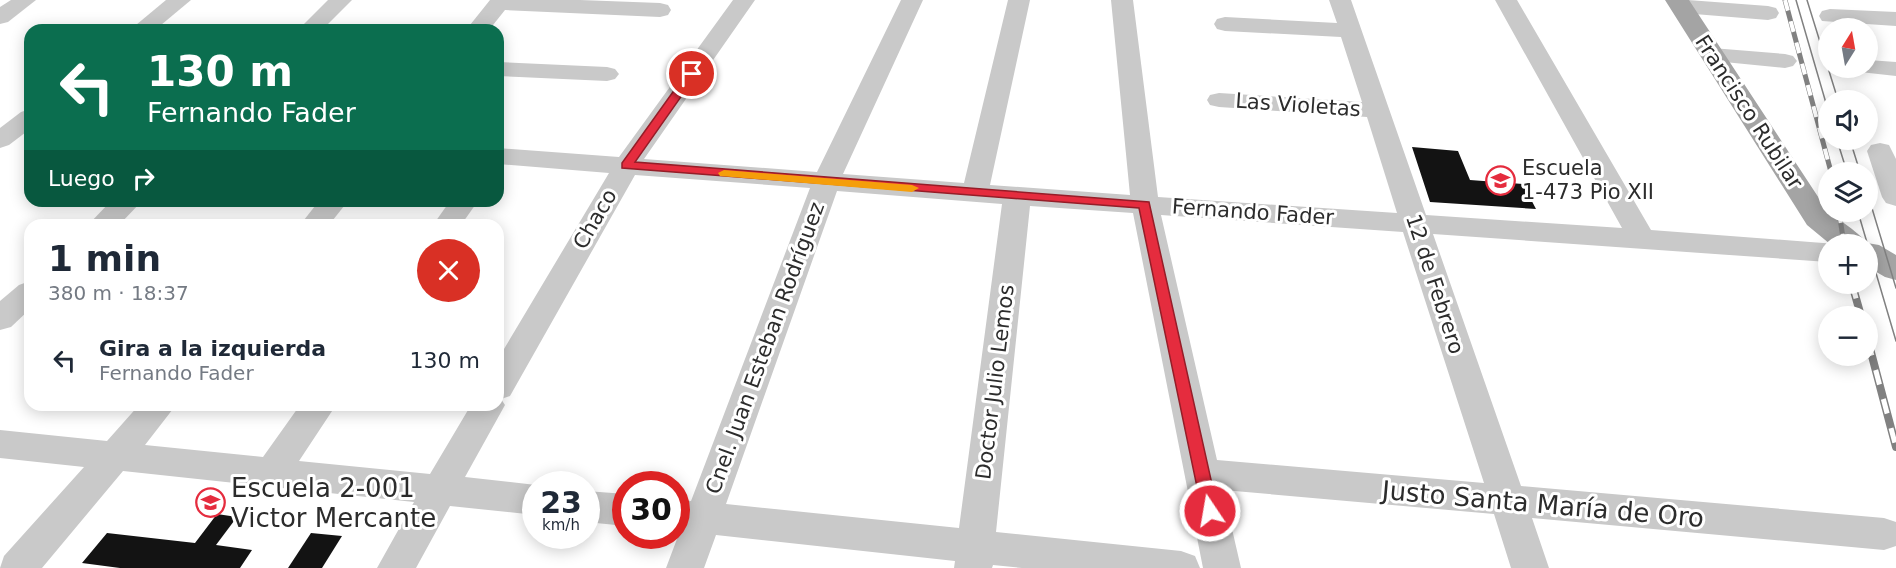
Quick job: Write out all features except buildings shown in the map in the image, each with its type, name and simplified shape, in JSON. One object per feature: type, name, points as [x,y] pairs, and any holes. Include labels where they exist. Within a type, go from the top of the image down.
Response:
[{"type":"main road","name":"Francisco Rubilar","points":[[1679,3],[1818,219],[1836,234]]},
{"type":"street","points":[[0,17],[25,0]]},
{"type":"street","points":[[149,24],[180,0]]},
{"type":"street","points":[[315,24],[341,0]]},
{"type":"street","name":"Chaco","points":[[504,377],[627,165],[744,0]]},
{"type":"street","name":"Cnel. Juan Esteban Rodríguez","points":[[690,517],[826,182],[912,0]]},
{"type":"street","points":[[975,193],[1018,0]]},
{"type":"street","points":[[1122,0],[1145,205],[1222,568]]},
{"type":"street","name":"12 de Febrero","points":[[1340,0],[1530,568]]},
{"type":"street","points":[[1506,0],[1641,239]]},
{"type":"street","points":[[482,24],[501,2],[660,10]]},
{"type":"street","points":[[1679,3],[1768,13]]},
{"type":"street","points":[[1830,16],[1896,20]]},
{"type":"street","points":[[1224,24],[1351,31]]},
{"type":"street","points":[[1712,55],[1785,61]]},
{"type":"street","points":[[1878,68],[1896,69]]},
{"type":"street","points":[[504,69],[607,74]]},
{"type":"street","name":"Las Violetas","points":[[1219,100],[1377,110]]},
{"type":"street","points":[[0,118],[24,119]]},
{"type":"street","points":[[0,140],[24,123]]},
{"type":"street","points":[[1880,151],[1896,197]]},
{"type":"street","name":"Fernando Fader","points":[[504,156],[975,193],[1818,251]]},
{"type":"street","name":"Doctor Julio Lemos","points":[[975,558],[1017,196]]},
{"type":"street","points":[[108,219],[122,207]]},
{"type":"street","points":[[319,219],[329,207]]},
{"type":"street","points":[[0,320],[24,298]]},
{"type":"street","points":[[18,568],[154,411]]},
{"type":"street","points":[[271,473],[315,411]]},
{"type":"street","points":[[396,568],[484,411]]},
{"type":"street","points":[[0,444],[522,499]]},
{"type":"street","name":"Justo Santa María de Oro","points":[[1202,473],[1884,534]]},
{"type":"street","points":[[690,517],[975,558],[1181,568]]},
{"type":"street","name":"Cnel. Juan Esteban Rodríguez","points":[[685,568],[687,549]]},
{"type":"tram line","points":[[1796,0],[1822,90]]},
{"type":"tram line","points":[[1807,0],[1835,90]]},
{"type":"tram line","points":[[1840,150],[1844,162]]},
{"type":"tram line","points":[[1853,150],[1857,162]]},
{"type":"tram line","points":[[1861,222],[1896,341]]},
{"type":"tram line","points":[[1876,222],[1896,288]]},
{"type":"railway","points":[[1785,0],[1828,162]]},
{"type":"railway","points":[[1841,222],[1842,234]]},
{"type":"railway","points":[[1855,294],[1858,306]]},
{"type":"railway","points":[[1875,366],[1896,447]]},
{"type":"slow traffic","points":[[724,173],[912,188]]},
{"type":"place","name":"Escuela 1-473 Pio XII","points":[[1501,180]]},
{"type":"place","name":"Escuela 2-001 Victor Mercante","points":[[210,503]]},
{"type":"route","points":[[692,74],[627,165],[848,184],[1145,205],[1210,511]]}]
